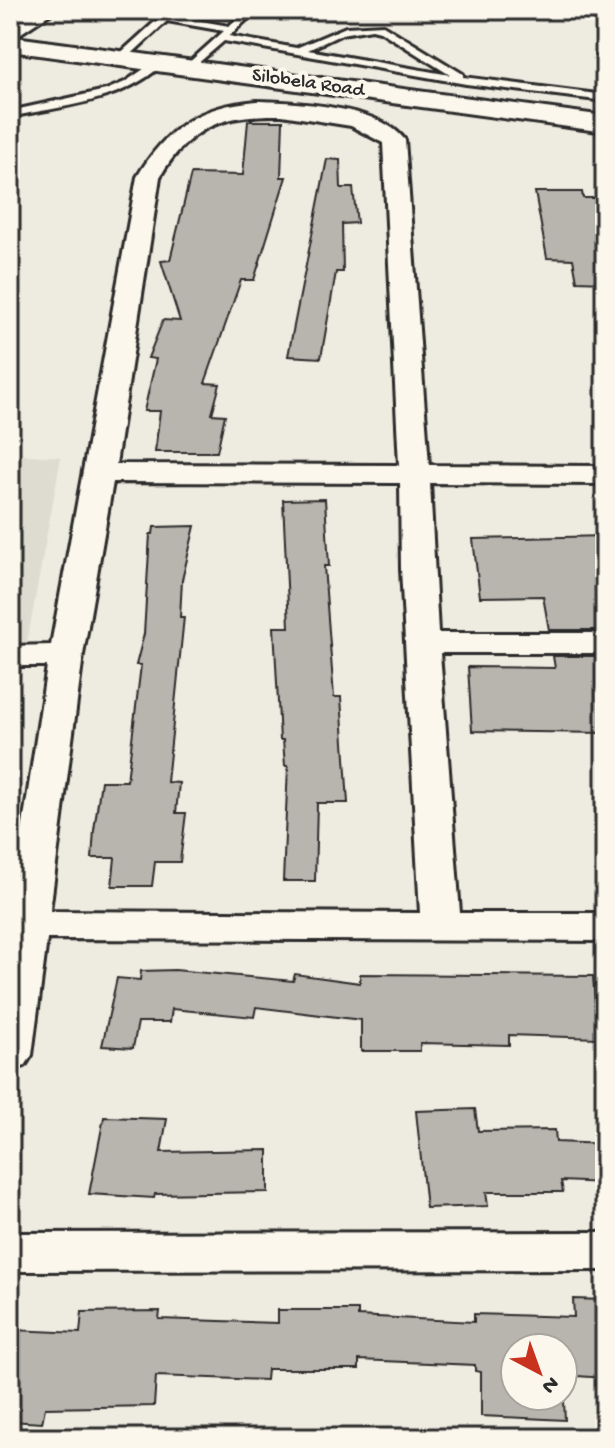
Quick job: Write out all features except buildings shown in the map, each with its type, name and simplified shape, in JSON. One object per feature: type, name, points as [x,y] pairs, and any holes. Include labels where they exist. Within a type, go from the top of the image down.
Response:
[{"type":"street","points":[[10,31],[44,10]]},
{"type":"street","name":"Silobela Road","points":[[10,44],[605,124]]},
{"type":"street","points":[[291,109],[312,85]]},
{"type":"street","points":[[10,1055],[20,926],[100,473],[148,174],[157,161],[213,114],[233,110],[291,109],[360,122],[383,130],[394,140],[415,475],[417,569],[441,927]]},
{"type":"street","points":[[100,473],[605,475]]},
{"type":"street","points":[[423,643],[605,643]]},
{"type":"street","points":[[10,656],[66,655]]},
{"type":"street","points":[[20,926],[605,927]]},
{"type":"street","points":[[10,1252],[605,1251]]},
{"type":"lane","points":[[120,59],[174,10]]},
{"type":"lane","points":[[189,68],[252,10]]},
{"type":"lane","points":[[165,18],[231,29]]},
{"type":"lane","points":[[297,52],[354,27],[372,25],[383,28],[466,81]]},
{"type":"lane","points":[[221,38],[466,81],[605,98]]},
{"type":"lane","points":[[10,114],[109,92],[129,84],[158,64]]},
{"type":"shaded area","points":[[10,454],[61,457],[10,735]]}]
